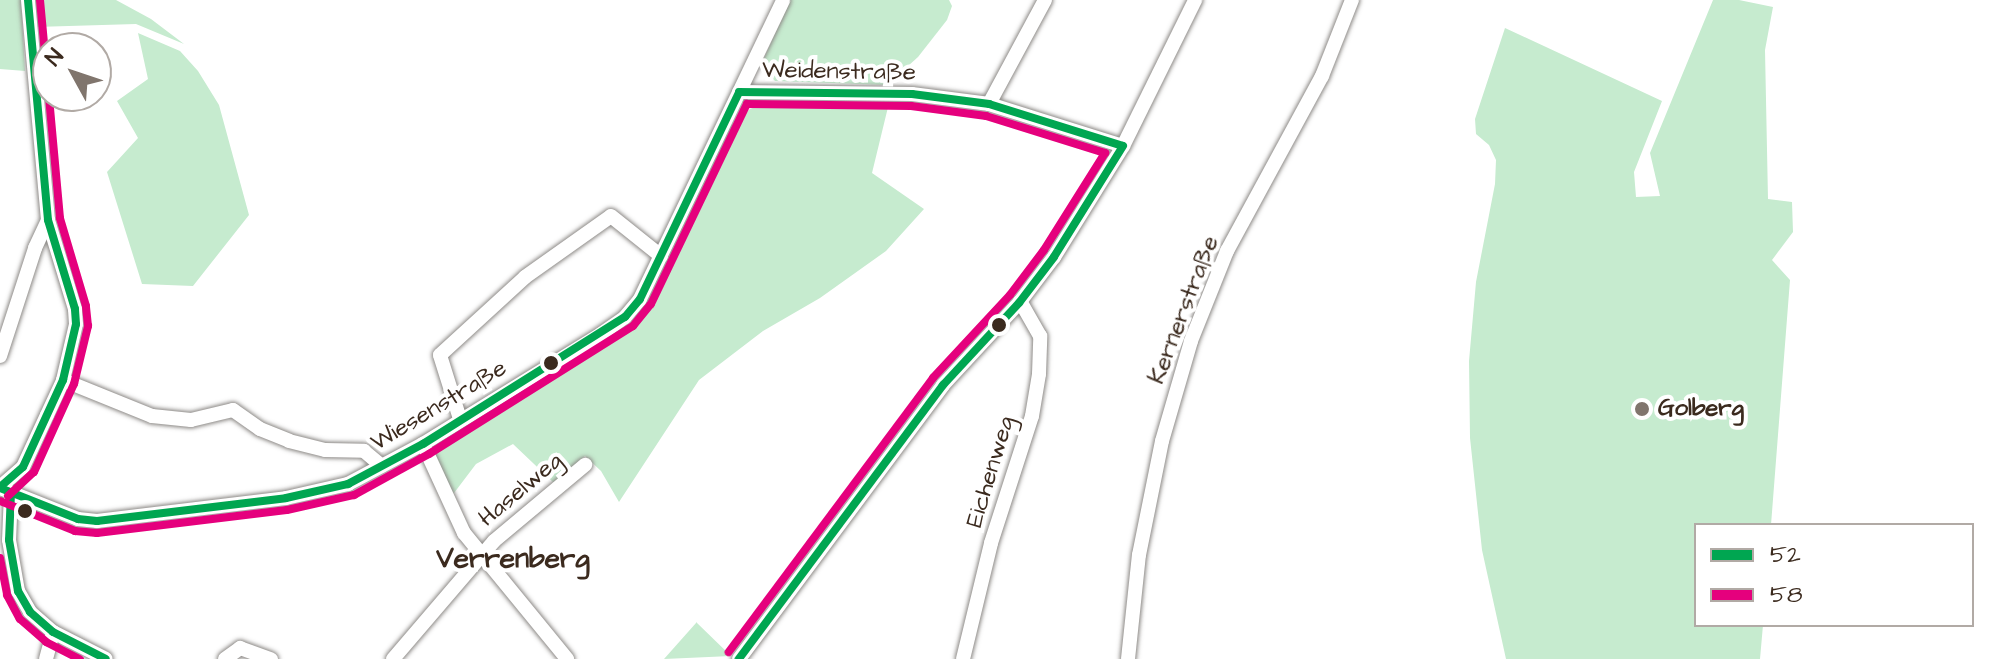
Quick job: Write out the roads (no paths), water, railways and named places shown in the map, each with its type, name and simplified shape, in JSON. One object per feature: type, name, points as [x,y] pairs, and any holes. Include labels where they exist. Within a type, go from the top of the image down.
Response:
[{"type":"street","points":[[28,0],[48,220],[75,309],[76,324],[63,380],[23,467],[4,489],[4,529],[18,591],[30,612],[53,632],[106,659]]},
{"type":"street","name":"Wiesenstraße","points":[[4,489],[78,519],[97,521],[286,498],[348,484],[423,444],[625,317],[640,299],[783,0]]},
{"type":"street","points":[[989,104],[1045,0]]},
{"type":"street","points":[[739,659],[943,385],[1020,301],[1091,202],[1123,146],[1195,0]]},
{"type":"street","name":"Kernerstraße","points":[[1128,659],[1139,555],[1162,441],[1191,341],[1227,251],[1322,76],[1352,0]]},
{"type":"street","name":"Weidenstraße","points":[[739,92],[912,94],[989,104],[1123,146]]},
{"type":"street","points":[[460,419],[440,355],[525,277],[611,216],[661,256]]},
{"type":"street","points":[[0,356],[35,248],[48,220]]},
{"type":"street","name":"Eichenweg","points":[[963,659],[991,543],[1032,416],[1039,374],[1040,336],[1020,301]]},
{"type":"street","points":[[63,380],[152,416],[191,420],[233,410],[260,429],[289,441],[325,450],[364,451],[382,466]]},
{"type":"street","points":[[423,444],[449,506],[480,555],[567,659]]},
{"type":"street","name":"Haselweg","points":[[393,659],[480,555],[585,465]]},
{"type":"street","points":[[46,659],[53,632]]},
{"type":"street","points":[[225,659],[240,648],[271,659]]},
{"type":"place","name":"Golberg","points":[[1642,409]]},
{"type":"district","name":"Verrenberg","points":[[513,559]]}]
